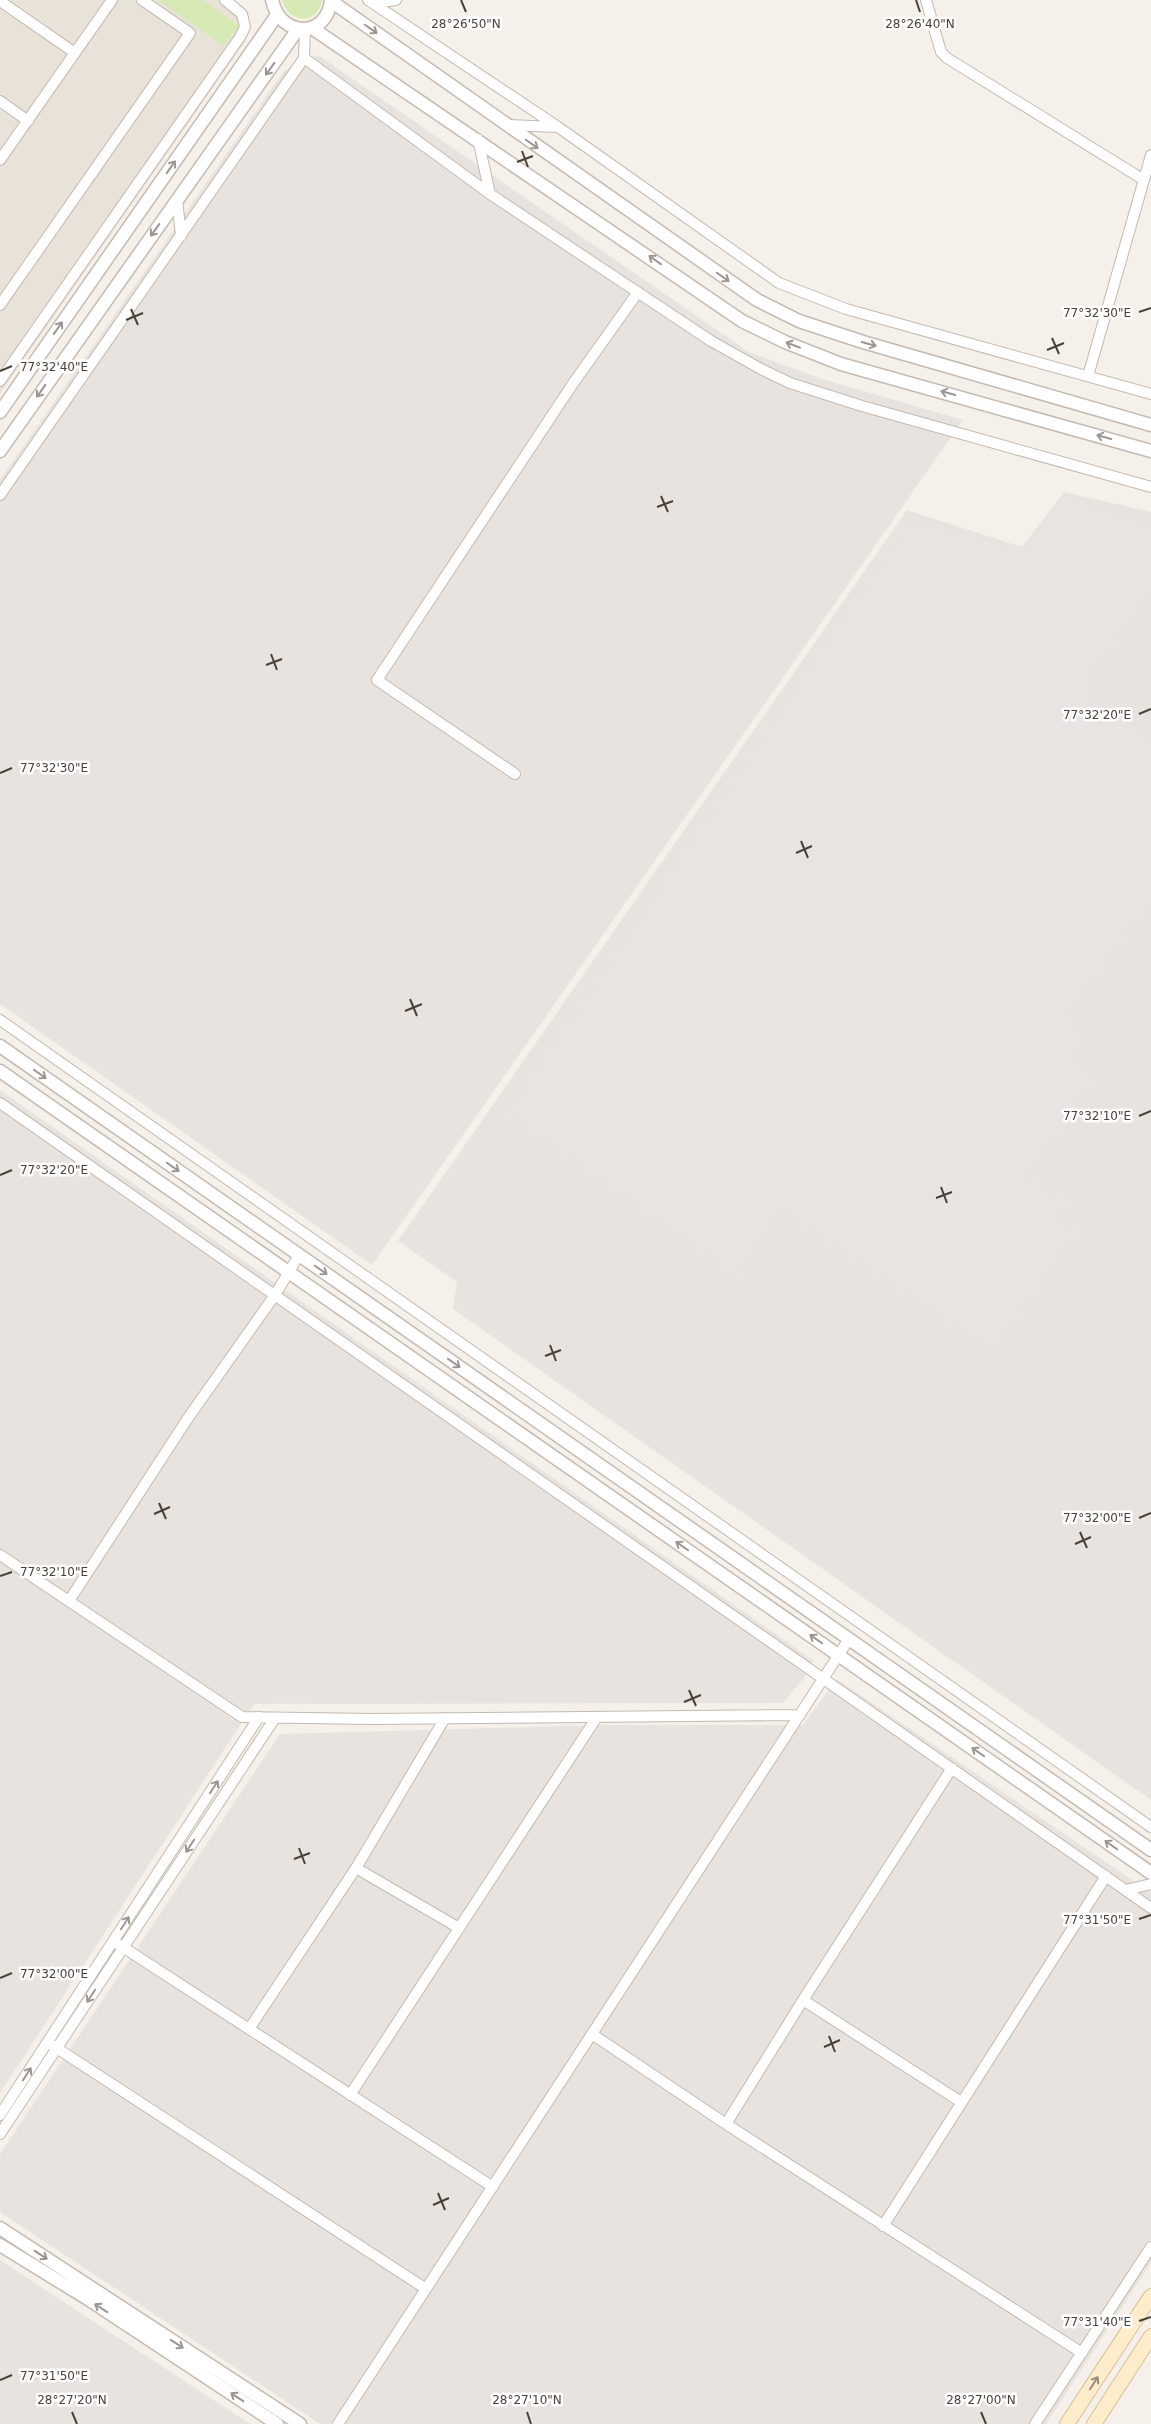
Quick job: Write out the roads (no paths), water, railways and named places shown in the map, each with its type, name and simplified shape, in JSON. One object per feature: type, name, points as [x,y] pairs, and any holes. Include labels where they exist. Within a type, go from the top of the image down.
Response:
[{"type":"main road","points":[[1068,2424],[1151,2296]]},
{"type":"main road","points":[[1094,2424],[1151,2336]]},
{"type":"street","points":[[0,160],[112,0]]},
{"type":"street","points":[[0,305],[190,33],[142,0]]},
{"type":"street","points":[[0,381],[245,27],[242,14],[225,0]]},
{"type":"street","points":[[0,450],[177,199],[305,29],[322,21],[329,12],[331,0],[505,125],[757,300],[799,322],[1151,425]]},
{"type":"street","points":[[371,2],[396,0]]},
{"type":"street","points":[[926,0],[941,52],[947,58],[1144,180]]},
{"type":"street","points":[[0,1],[75,53]]},
{"type":"street","points":[[371,2],[558,127],[779,283],[846,310],[1151,394]]},
{"type":"street","points":[[0,412],[154,191],[272,5],[285,25],[305,29],[478,139],[742,321],[785,342],[841,364],[1151,450]]},
{"type":"street","points":[[0,495],[304,58],[305,29]]},
{"type":"street","points":[[304,58],[490,194],[711,340],[790,383],[862,406],[1151,487]]},
{"type":"street","points":[[0,101],[28,121]]},
{"type":"street","points":[[505,125],[558,127]]},
{"type":"street","points":[[478,139],[490,194]]},
{"type":"street","points":[[1088,376],[1151,155]]},
{"type":"street","points":[[128,198],[154,191]]},
{"type":"street","points":[[177,199],[181,236]]},
{"type":"street","points":[[514,774],[377,680],[572,385],[638,292]]},
{"type":"street","points":[[0,1020],[1151,1827]]},
{"type":"street","points":[[0,1046],[1151,1850]]},
{"type":"street","points":[[0,1071],[1151,1873]]},
{"type":"street","points":[[0,1103],[1151,1908]]},
{"type":"street","points":[[69,1601],[188,1418],[274,1296],[299,1255]]},
{"type":"street","points":[[0,1555],[242,1717],[800,1716]]},
{"type":"street","points":[[338,2424],[850,1639]]},
{"type":"street","points":[[0,2115],[259,1717]]},
{"type":"street","points":[[350,2095],[597,1717]]},
{"type":"street","points":[[0,2134],[275,1718]]},
{"type":"street","points":[[250,2029],[356,1868],[445,1718]]},
{"type":"street","points":[[726,2124],[952,1768]]},
{"type":"street","points":[[356,1868],[459,1928]]},
{"type":"street","points":[[883,2226],[1106,1876]]},
{"type":"street","points":[[1125,1890],[1151,1884]]},
{"type":"street","points":[[113,1941],[493,2187]]},
{"type":"street","points":[[803,2000],[961,2102]]},
{"type":"street","points":[[592,2034],[726,2124],[1082,2353]]},
{"type":"street","points":[[47,2042],[426,2289]]},
{"type":"street","points":[[0,2228],[300,2424]]},
{"type":"street","points":[[0,2244],[88,2299],[277,2424]]},
{"type":"street","points":[[1035,2424],[1151,2247]]}]
